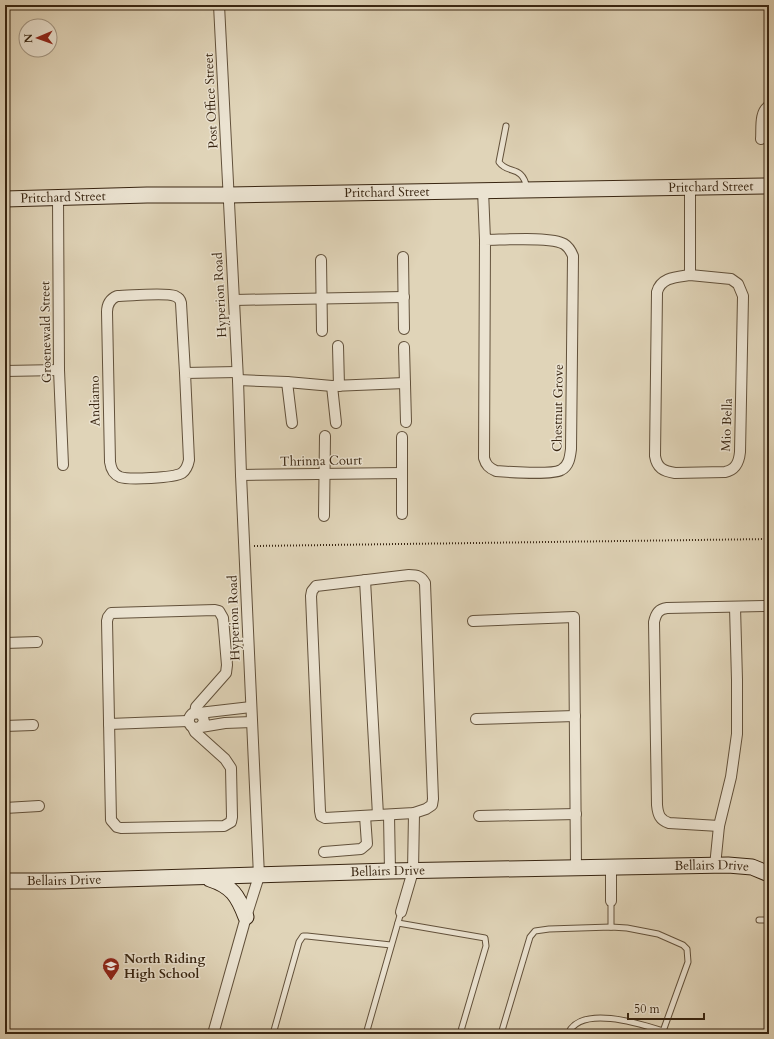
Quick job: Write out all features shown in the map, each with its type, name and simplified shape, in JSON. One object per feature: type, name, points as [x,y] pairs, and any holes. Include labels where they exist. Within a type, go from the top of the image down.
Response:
[{"type":"street","name":"Post Office Street","points":[[219,5],[228,195]]},
{"type":"street","points":[[761,139],[763,115],[765,109],[769,106]]},
{"type":"street","name":"Pritchard Street","points":[[5,199],[147,195],[769,186]]},
{"type":"street","points":[[690,188],[690,275]]},
{"type":"street","name":"Chestnut Grove","points":[[483,190],[485,240],[484,458],[486,464],[496,471],[547,472],[561,470],[566,466],[570,459],[571,449],[573,256],[571,250],[565,244],[552,240],[485,240]]},
{"type":"street","name":"Hyperion Road","points":[[213,1034],[259,876],[238,376],[228,195]]},
{"type":"street","name":"Groenewald Street","points":[[58,198],[59,370],[63,465]]},
{"type":"street","points":[[403,257],[404,329]]},
{"type":"street","points":[[321,260],[322,331]]},
{"type":"street","name":"Mio Bella","points":[[690,275],[731,280],[738,284],[743,296],[740,452],[737,464],[730,471],[725,472],[675,473],[660,468],[656,462],[658,286],[669,278],[690,275]]},
{"type":"street","name":"Andiamo","points":[[168,295],[180,299],[185,373],[189,460],[184,472],[178,475],[170,476],[128,478],[115,474],[111,468],[110,462],[107,328],[107,307],[112,298],[117,296],[168,295]]},
{"type":"street","points":[[234,300],[404,297]]},
{"type":"street","points":[[336,423],[338,346]]},
{"type":"street","points":[[404,347],[406,422]]},
{"type":"street","points":[[5,371],[59,370]]},
{"type":"street","points":[[185,373],[238,376],[336,386],[405,383]]},
{"type":"street","points":[[287,382],[292,423]]},
{"type":"street","points":[[324,516],[325,436]]},
{"type":"street","points":[[402,437],[402,514]]},
{"type":"street","name":"Thrinna Court","points":[[241,475],[402,473]]},
{"type":"street","points":[[417,575],[422,578],[425,583],[432,805],[426,809],[414,813],[325,818],[321,816],[320,811],[311,596],[312,591],[316,586],[365,580],[417,575]]},
{"type":"street","points":[[365,580],[390,871]]},
{"type":"street","points":[[718,826],[669,823],[664,821],[658,814],[656,798],[654,622],[658,612],[661,609],[667,608],[766,606]]},
{"type":"street","points":[[715,866],[718,826],[731,777],[738,734],[735,607]]},
{"type":"street","points":[[215,610],[221,614],[223,618],[227,665],[226,673],[196,707],[195,732],[226,759],[231,768],[232,817],[230,822],[224,826],[122,828],[113,824],[111,820],[109,724],[108,617],[115,612],[215,610]]},
{"type":"street","points":[[472,621],[574,617],[576,867]]},
{"type":"street","points":[[5,643],[38,642]]},
{"type":"street","points":[[195,720],[251,707]]},
{"type":"street","points":[[476,719],[575,716]]},
{"type":"street","points":[[109,724],[195,720],[252,722]]},
{"type":"street","points":[[5,726],[33,725]]},
{"type":"street","points":[[5,808],[39,806]]},
{"type":"street","points":[[401,912],[413,871],[414,813]]},
{"type":"street","points":[[479,816],[576,814]]},
{"type":"street","points":[[324,852],[362,849],[365,847],[367,844],[365,816]]},
{"type":"street","name":"Bellairs Drive","points":[[5,881],[259,876],[390,871],[611,866],[728,865],[752,867],[769,874]]},
{"type":"street","points":[[611,866],[611,901]]},
{"type":"street","points":[[205,877],[224,884],[231,889],[241,904],[246,917]]},
{"type":"lane","points":[[506,126],[499,162],[501,166],[522,175],[528,190]]},
{"type":"lane","points":[[611,901],[611,927]]},
{"type":"lane","points":[[366,1034],[401,912]]},
{"type":"lane","points":[[759,920],[769,920]]},
{"type":"lane","points":[[398,923],[481,936],[485,938],[486,946],[460,1034]]},
{"type":"lane","points":[[501,1034],[530,936],[535,931],[549,929],[611,927],[627,928],[658,934],[677,941],[687,949],[688,962],[662,1032],[633,1022],[589,1019],[575,1024],[568,1034]]},
{"type":"lane","points":[[273,1034],[298,942],[303,936],[391,945]]},
{"type":"path","points":[[245,546],[769,539]]},
{"type":"place","name":"North Riding High School","points":[[111,981]]}]
